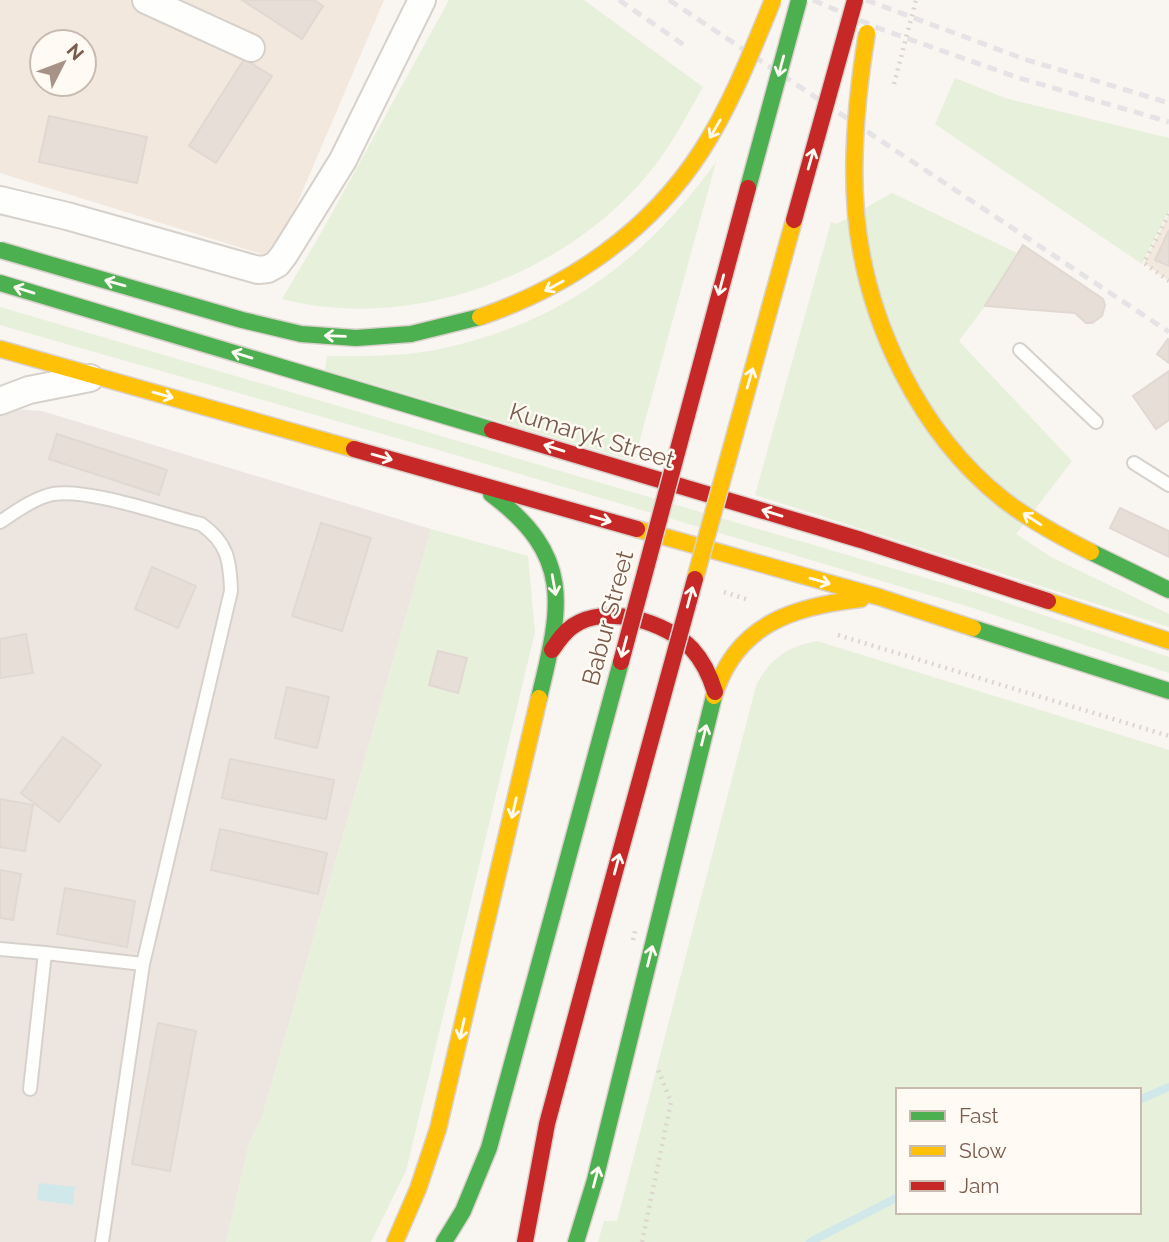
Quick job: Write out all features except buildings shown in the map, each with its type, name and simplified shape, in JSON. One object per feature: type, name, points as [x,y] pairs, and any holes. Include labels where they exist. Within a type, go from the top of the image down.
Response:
[{"type":"main road","points":[[0,250],[252,323],[300,333],[332,337],[382,336],[430,330],[478,318],[531,298],[581,270],[620,242],[666,197],[687,172],[717,126],[737,88],[774,0]]},
{"type":"main road","name":"Babur Street","points":[[444,1242],[463,1211],[489,1148],[799,0]]},
{"type":"main road","points":[[525,1242],[546,1126],[855,0]]},
{"type":"main road","points":[[870,14],[861,68],[857,120],[854,171],[856,199],[872,293],[886,335],[905,376],[944,439],[967,467],[994,492],[1057,534],[1169,590]]},
{"type":"main road","name":"Kumaryk Street","points":[[0,282],[861,540],[1169,641]]},
{"type":"main road","points":[[0,349],[879,597],[1169,691]]},
{"type":"main road","points":[[395,1242],[418,1189],[438,1129],[552,650],[557,612],[551,568],[530,527],[513,509],[468,481]]},
{"type":"main road","points":[[576,1242],[595,1180],[715,692],[725,667],[759,628],[782,614],[819,603],[879,597]]},
{"type":"main road","points":[[552,650],[563,634],[578,623],[612,616],[646,621],[677,635],[690,646],[711,675],[715,692]]},
{"type":"street","points":[[146,0],[251,48]]},
{"type":"street","points":[[0,200],[67,216],[258,270],[268,269],[277,264],[290,247],[343,160],[422,0]]},
{"type":"street","points":[[0,401],[29,390],[97,377]]},
{"type":"lane","points":[[1020,350],[1096,422]]},
{"type":"lane","points":[[1134,463],[1169,485]]},
{"type":"lane","points":[[0,522],[21,508],[52,495],[82,494],[201,524],[221,543],[230,564],[230,591],[143,964],[102,1242]]},
{"type":"lane","points":[[0,949],[143,964]]},
{"type":"lane","points":[[30,1089],[46,953]]},
{"type":"path","points":[[894,88],[916,0]]},
{"type":"path","points":[[1169,214],[1144,263],[1169,281]]},
{"type":"path","points":[[723,595],[727,582]]},
{"type":"path","points":[[716,590],[757,602],[782,614]]},
{"type":"path","points":[[826,631],[1169,736]]},
{"type":"path","points":[[633,940],[636,927]]},
{"type":"path","points":[[642,1242],[671,1102],[653,1059]]},
{"type":"shaded area","points":[[0,0],[384,0],[274,258],[0,173]]},
{"type":"shaded area","points":[[1169,214],[1169,281],[1144,263]]},
{"type":"shaded area","points":[[16,409],[42,411],[431,529],[262,1117],[249,1144],[226,1242],[0,1242],[0,416]]},
{"type":"green space","points":[[449,0],[584,0],[703,87],[668,147],[643,180],[608,215],[569,245],[525,269],[478,289],[430,302],[380,308],[330,307],[282,299],[321,233]]},
{"type":"green space","points":[[955,78],[1005,98],[1169,138],[1169,210],[1142,264],[935,124]]},
{"type":"green space","points":[[716,162],[634,461],[325,370],[327,356],[401,354],[444,348],[487,337],[527,322],[564,303],[631,257],[689,197]]},
{"type":"green space","points":[[892,193],[1017,253],[985,306],[959,341],[1072,461],[1016,534],[1051,557],[1169,614],[1169,627],[755,495],[831,222],[837,224]]},
{"type":"green space","points":[[0,307],[977,593],[1169,657],[1169,673],[973,608],[442,451],[0,325]]},
{"type":"green space","points":[[431,529],[528,556],[535,632],[406,1171],[371,1242],[226,1242],[249,1144],[262,1117]]},
{"type":"green space","points":[[817,641],[1169,750],[1169,1242],[598,1242],[604,1221],[617,1221],[756,686],[767,668],[780,655]]},
{"type":"water","points":[[39,1183],[75,1187],[73,1205],[37,1200]]},
{"type":"waterway","points":[[1141,1099],[1169,1087]]},
{"type":"waterway","points":[[810,1242],[896,1198]]},
{"type":"railway","points":[[619,0],[684,45]]},
{"type":"railway","points":[[669,0],[1169,332]]},
{"type":"railway","points":[[813,0],[878,28],[1016,77],[1169,122]]},
{"type":"railway","points":[[866,0],[1024,59],[1169,103]]},
{"type":"traffic: fast","points":[[748,188],[799,0]]},
{"type":"traffic: fast","points":[[0,250],[242,320],[301,334],[356,338],[411,334],[480,317]]},
{"type":"traffic: fast","points":[[0,283],[492,430]]},
{"type":"traffic: fast","points":[[491,494],[518,517],[537,540],[549,562],[555,585],[553,637],[539,698]]},
{"type":"traffic: fast","points":[[1091,552],[1169,590]]},
{"type":"traffic: fast","points":[[973,628],[1169,691]]},
{"type":"traffic: fast","points":[[552,917],[621,662]]},
{"type":"traffic: fast","points":[[576,1242],[595,1180],[714,696]]},
{"type":"traffic: fast","points":[[444,1242],[463,1211],[489,1148],[552,917]]},
{"type":"traffic: slow","points":[[480,317],[513,304],[576,272],[633,230],[658,206],[681,179],[713,132],[741,76],[773,0]]},
{"type":"traffic: slow","points":[[867,33],[856,123],[856,214],[871,294],[885,334],[922,408],[946,442],[974,473],[1025,515],[1091,552]]},
{"type":"traffic: slow","points":[[695,579],[794,220]]},
{"type":"traffic: slow","points":[[0,349],[354,449]]},
{"type":"traffic: slow","points":[[637,529],[879,597],[973,628]]},
{"type":"traffic: slow","points":[[714,696],[724,671],[737,651],[771,623],[813,607],[861,599]]},
{"type":"traffic: slow","points":[[1048,601],[1169,641]]},
{"type":"traffic: slow","points":[[395,1242],[418,1189],[438,1129],[539,698]]},
{"type":"traffic: jam","points":[[794,220],[855,0]]},
{"type":"traffic: jam","points":[[621,662],[748,188]]},
{"type":"traffic: jam","points":[[492,430],[861,540],[1048,601]]},
{"type":"traffic: jam","points":[[354,449],[637,529]]},
{"type":"traffic: jam","points":[[599,930],[695,579]]},
{"type":"traffic: jam","points":[[552,650],[567,631],[587,619],[602,616],[636,619],[668,631],[692,649],[706,669],[715,692]]},
{"type":"traffic: jam","points":[[525,1242],[547,1124],[599,930]]}]
